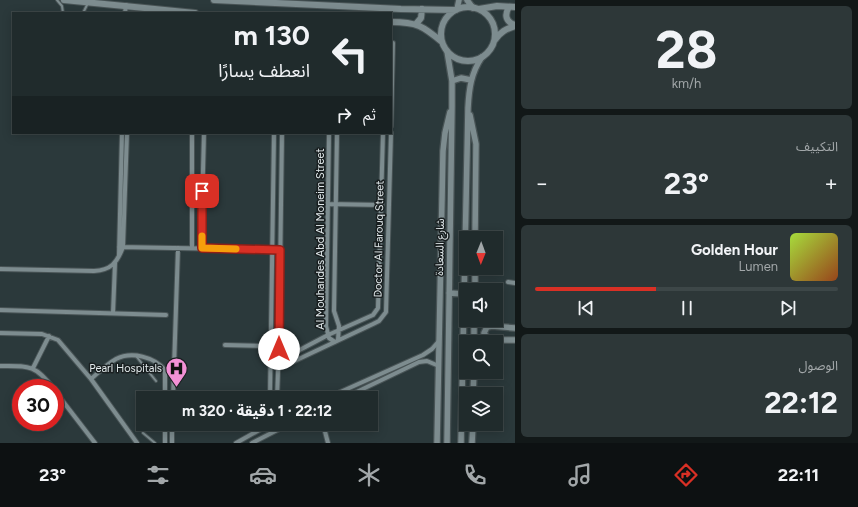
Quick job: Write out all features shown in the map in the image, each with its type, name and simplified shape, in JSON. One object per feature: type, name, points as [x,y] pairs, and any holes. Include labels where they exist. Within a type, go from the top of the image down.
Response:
[{"type":"main road","points":[[64,0],[184,12]]},
{"type":"main road","points":[[214,0],[456,10],[464,8],[497,6],[512,7]]},
{"type":"main road","points":[[512,7],[506,14],[507,19],[515,26]]},
{"type":"main road","points":[[476,8],[488,15],[492,20],[496,31],[495,42]]},
{"type":"main road","points":[[416,24],[421,18],[422,9]]},
{"type":"main road","points":[[442,42],[441,36],[443,23],[446,18],[456,10]]},
{"type":"main road","points":[[392,22],[416,24],[429,30],[442,42],[447,51],[453,56],[460,60],[467,61],[482,58],[492,48],[498,36],[503,31],[515,26]]},
{"type":"street","points":[[456,10],[459,0]]},
{"type":"street","points":[[467,0],[476,8]]},
{"type":"street","points":[[126,12],[129,6]]},
{"type":"street","points":[[129,6],[131,12]]},
{"type":"street","points":[[392,43],[392,54]]},
{"type":"street","name":"شارع السعادة","points":[[447,51],[452,81],[447,443]]},
{"type":"street","points":[[464,283],[468,108],[471,80],[476,66],[482,58]]},
{"type":"street","points":[[452,81],[461,78],[471,80]]},
{"type":"street","points":[[437,443],[443,142],[446,124],[452,106]]},
{"type":"street","points":[[468,108],[476,144],[475,231]]},
{"type":"street","points":[[121,247],[122,134]]},
{"type":"street","points":[[0,269],[94,271],[108,268],[115,263],[119,257],[121,247],[127,134]]},
{"type":"street","points":[[192,134],[192,248]]},
{"type":"street","points":[[202,248],[204,134]]},
{"type":"street","points":[[270,391],[274,134]]},
{"type":"street","points":[[277,391],[280,356],[282,134]]},
{"type":"street","name":"Al Mouhandes Abd Al Moneim Street","points":[[329,134],[326,326],[328,336],[331,340],[337,341],[339,331],[334,311],[337,134]]},
{"type":"street","name":"Doctor Al Farouq Street","points":[[271,357],[292,354],[373,315],[376,312],[379,304],[383,134]]},
{"type":"street","name":"Doctor Al Farouq Street","points":[[271,366],[279,366],[337,341],[379,321],[386,312],[391,134]]},
{"type":"street","points":[[328,204],[382,205]]},
{"type":"street","points":[[466,206],[476,222]]},
{"type":"street","points":[[441,253],[450,237]]},
{"type":"street","points":[[121,247],[280,250]]},
{"type":"street","points":[[172,391],[178,248]]},
{"type":"street","points":[[113,314],[115,263]]},
{"type":"street","points":[[508,282],[515,283]]},
{"type":"street","points":[[449,293],[459,294]]},
{"type":"street","points":[[379,304],[387,306]]},
{"type":"street","points":[[0,310],[166,315]]},
{"type":"street","points":[[464,327],[464,387]]},
{"type":"street","points":[[503,327],[515,328]]},
{"type":"street","points":[[0,333],[36,334],[49,336],[62,344],[91,379],[137,443]]},
{"type":"street","points":[[33,368],[49,336]]},
{"type":"street","points":[[343,391],[423,355],[432,349],[439,340]]},
{"type":"street","points":[[503,340],[515,340]]},
{"type":"street","points":[[225,345],[271,346]]},
{"type":"street","points":[[91,379],[115,360],[122,357],[135,355],[148,359],[164,369],[165,391]]},
{"type":"street","points":[[359,391],[419,362],[432,362],[439,366]]},
{"type":"street","points":[[0,366],[22,366],[33,368],[46,379]]},
{"type":"street","points":[[64,403],[95,443]]},
{"type":"street","points":[[438,425],[447,415]]},
{"type":"street","points":[[165,431],[165,443]]},
{"type":"street","points":[[172,431],[172,443]]},
{"type":"street","points":[[236,443],[257,431]]},
{"type":"street","points":[[252,443],[274,431]]},
{"type":"street","points":[[325,431],[328,443]]},
{"type":"street","points":[[461,443],[463,431]]},
{"type":"street","points":[[471,431],[472,443]]},
{"type":"lane","points":[[57,0],[62,6],[63,12]]},
{"type":"lane","points":[[85,12],[90,2]]},
{"type":"lane","points":[[135,355],[156,381]]},
{"type":"lane","points":[[143,433],[155,443]]},
{"type":"slow traffic","points":[[202,236],[202,248],[236,249]]},
{"type":"place","name":"Pearl Hospitals","points":[[177,388]]},
{"type":"route","points":[[202,191],[202,248],[280,250],[279,349]]}]
